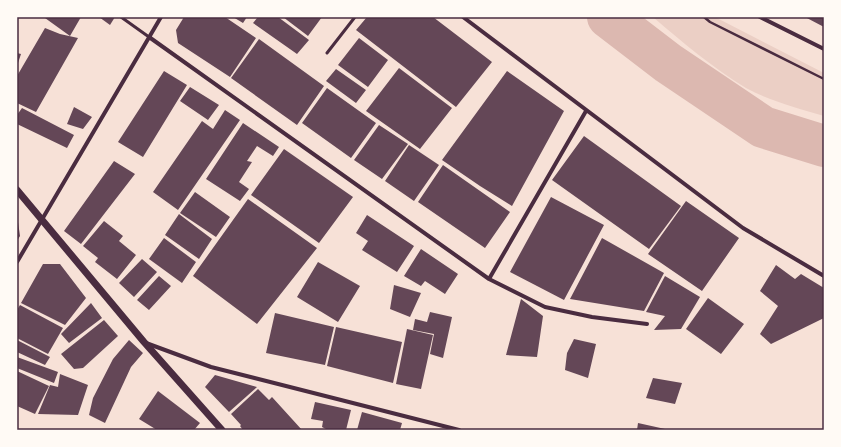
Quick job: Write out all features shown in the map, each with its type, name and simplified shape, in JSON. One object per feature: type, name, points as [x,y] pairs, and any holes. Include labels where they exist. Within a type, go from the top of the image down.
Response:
[{"type":"street","points":[[17,262],[149,36],[162,17]]},
{"type":"street","points":[[463,17],[743,228],[824,276]]},
{"type":"street","points":[[760,17],[824,49]]},
{"type":"street","points":[[149,36],[489,279],[545,306],[592,317],[647,324]]},
{"type":"street","points":[[489,279],[586,111]]},
{"type":"street","points":[[17,190],[144,342],[222,430]]},
{"type":"street","points":[[144,342],[211,367],[459,430]]},
{"type":"lane","points":[[121,17],[149,36]]},
{"type":"lane","points":[[327,53],[355,17]]},
{"type":"path","points":[[704,17],[710,22],[824,79]]},
{"type":"shaded area","points":[[653,17],[715,17],[824,73],[824,116],[774,100],[746,88],[686,45]]},
{"type":"building","points":[[45,17],[81,17],[70,36]]},
{"type":"building","points":[[99,17],[115,17],[110,25]]},
{"type":"building","points":[[184,17],[225,17],[256,38],[230,77],[178,43],[176,30]]},
{"type":"building","points":[[233,17],[247,17],[243,23]]},
{"type":"building","points":[[258,17],[278,17],[309,40],[297,54],[253,23]]},
{"type":"building","points":[[283,17],[322,17],[308,36]]},
{"type":"building","points":[[367,17],[433,17],[492,62],[456,107],[356,30]]},
{"type":"building","points":[[805,17],[824,17],[824,27]]},
{"type":"building","points":[[45,28],[60,34],[78,38],[36,112],[17,103],[17,76]]},
{"type":"building","points":[[359,38],[388,60],[368,87],[338,65]]},
{"type":"building","points":[[259,39],[324,86],[297,125],[231,78]]},
{"type":"building","points":[[17,53],[21,54],[17,66]]},
{"type":"building","points":[[399,68],[452,108],[420,149],[366,111]]},
{"type":"building","points":[[336,69],[366,90],[356,103],[326,81]]},
{"type":"building","points":[[164,71],[187,85],[143,157],[118,142]]},
{"type":"building","points":[[507,71],[564,111],[512,206],[442,160]]},
{"type":"building","points":[[190,87],[219,105],[208,120],[180,101]]},
{"type":"building","points":[[327,88],[376,123],[351,158],[302,123]]},
{"type":"building","points":[[74,107],[92,117],[83,129],[67,124]]},
{"type":"building","points":[[22,108],[74,135],[67,148],[17,124],[17,115]]},
{"type":"building","points":[[225,110],[240,120],[178,210],[153,192],[202,121],[213,129]]},
{"type":"building","points":[[243,123],[279,147],[273,156],[257,146],[247,161],[252,162],[239,182],[249,189],[240,201],[206,179]]},
{"type":"building","points":[[379,125],[408,144],[382,179],[354,160]]},
{"type":"building","points":[[584,136],[681,206],[649,249],[552,180]]},
{"type":"building","points":[[409,145],[439,165],[414,201],[385,181]]},
{"type":"building","points":[[284,149],[353,197],[319,243],[251,195]]},
{"type":"building","points":[[114,161],[135,174],[81,244],[64,231]]},
{"type":"building","points":[[443,165],[510,212],[485,248],[418,202]]},
{"type":"building","points":[[195,192],[230,217],[216,237],[180,213]]},
{"type":"building","points":[[551,197],[604,225],[564,300],[510,272]]},
{"type":"building","points":[[248,199],[317,248],[257,324],[193,276]]},
{"type":"building","points":[[686,201],[739,238],[702,291],[648,254]]},
{"type":"building","points":[[179,214],[212,239],[199,259],[165,235]]},
{"type":"building","points":[[17,215],[20,236],[17,241]]},
{"type":"building","points":[[367,215],[414,246],[397,272],[362,250],[368,241],[356,233]]},
{"type":"building","points":[[104,221],[123,236],[119,241],[136,255],[117,279],[95,262],[98,258],[83,246]]},
{"type":"building","points":[[164,238],[196,262],[182,283],[149,259]]},
{"type":"building","points":[[602,238],[664,273],[644,311],[570,299]]},
{"type":"building","points":[[421,249],[458,274],[445,294],[425,281],[421,286],[404,276]]},
{"type":"building","points":[[142,259],[157,272],[134,297],[119,283]]},
{"type":"building","points":[[318,262],[360,286],[338,322],[297,297]]},
{"type":"building","points":[[43,264],[60,264],[86,298],[65,325],[21,303]]},
{"type":"building","points":[[776,265],[795,279],[801,274],[824,288],[824,318],[771,344],[760,334],[778,306],[760,291]]},
{"type":"building","points":[[159,276],[171,286],[149,310],[137,300]]},
{"type":"building","points":[[665,276],[700,297],[681,329],[654,330],[665,316],[646,312]]},
{"type":"building","points":[[394,285],[421,293],[410,317],[390,309]]},
{"type":"building","points":[[708,298],[744,324],[721,354],[686,329]]},
{"type":"building","points":[[521,299],[543,316],[537,357],[506,355]]},
{"type":"building","points":[[91,303],[102,318],[69,343],[61,334]]},
{"type":"building","points":[[20,305],[63,328],[48,354],[17,338],[17,310]]},
{"type":"building","points":[[430,312],[452,317],[443,358],[430,354],[434,334],[413,330],[415,319],[427,322]]},
{"type":"building","points":[[275,313],[334,327],[325,365],[266,353]]},
{"type":"building","points":[[104,320],[118,336],[83,368],[74,369],[61,354]]},
{"type":"building","points":[[336,327],[402,342],[393,383],[327,366]]},
{"type":"building","points":[[407,329],[433,335],[421,389],[396,384]]},
{"type":"building","points":[[574,339],[596,344],[588,378],[565,370],[567,353]]},
{"type":"building","points":[[17,340],[50,357],[45,365],[17,352]]},
{"type":"building","points":[[129,340],[143,353],[131,367],[105,423],[89,415],[93,398],[113,359]]},
{"type":"building","points":[[17,357],[58,372],[54,383],[17,368]]},
{"type":"building","points":[[17,371],[49,386],[35,414],[17,406]]},
{"type":"building","points":[[60,374],[88,385],[78,415],[38,414],[50,385],[58,387]]},
{"type":"building","points":[[215,375],[257,387],[229,412],[205,387]]},
{"type":"building","points":[[653,378],[682,383],[675,404],[646,398]]},
{"type":"building","points":[[258,389],[269,400],[272,397],[302,430],[243,430],[240,426],[241,425],[231,414]]},
{"type":"building","points":[[158,391],[200,423],[194,430],[157,430],[139,419]]},
{"type":"building","points":[[315,402],[351,410],[346,430],[328,430],[322,427],[323,421],[311,419]]},
{"type":"building","points":[[362,412],[402,423],[400,430],[357,430]]},
{"type":"building","points":[[638,423],[665,429],[665,430],[637,430]]},
{"type":"waterway","points":[[608,17],[668,63],[763,127],[824,146]]}]
